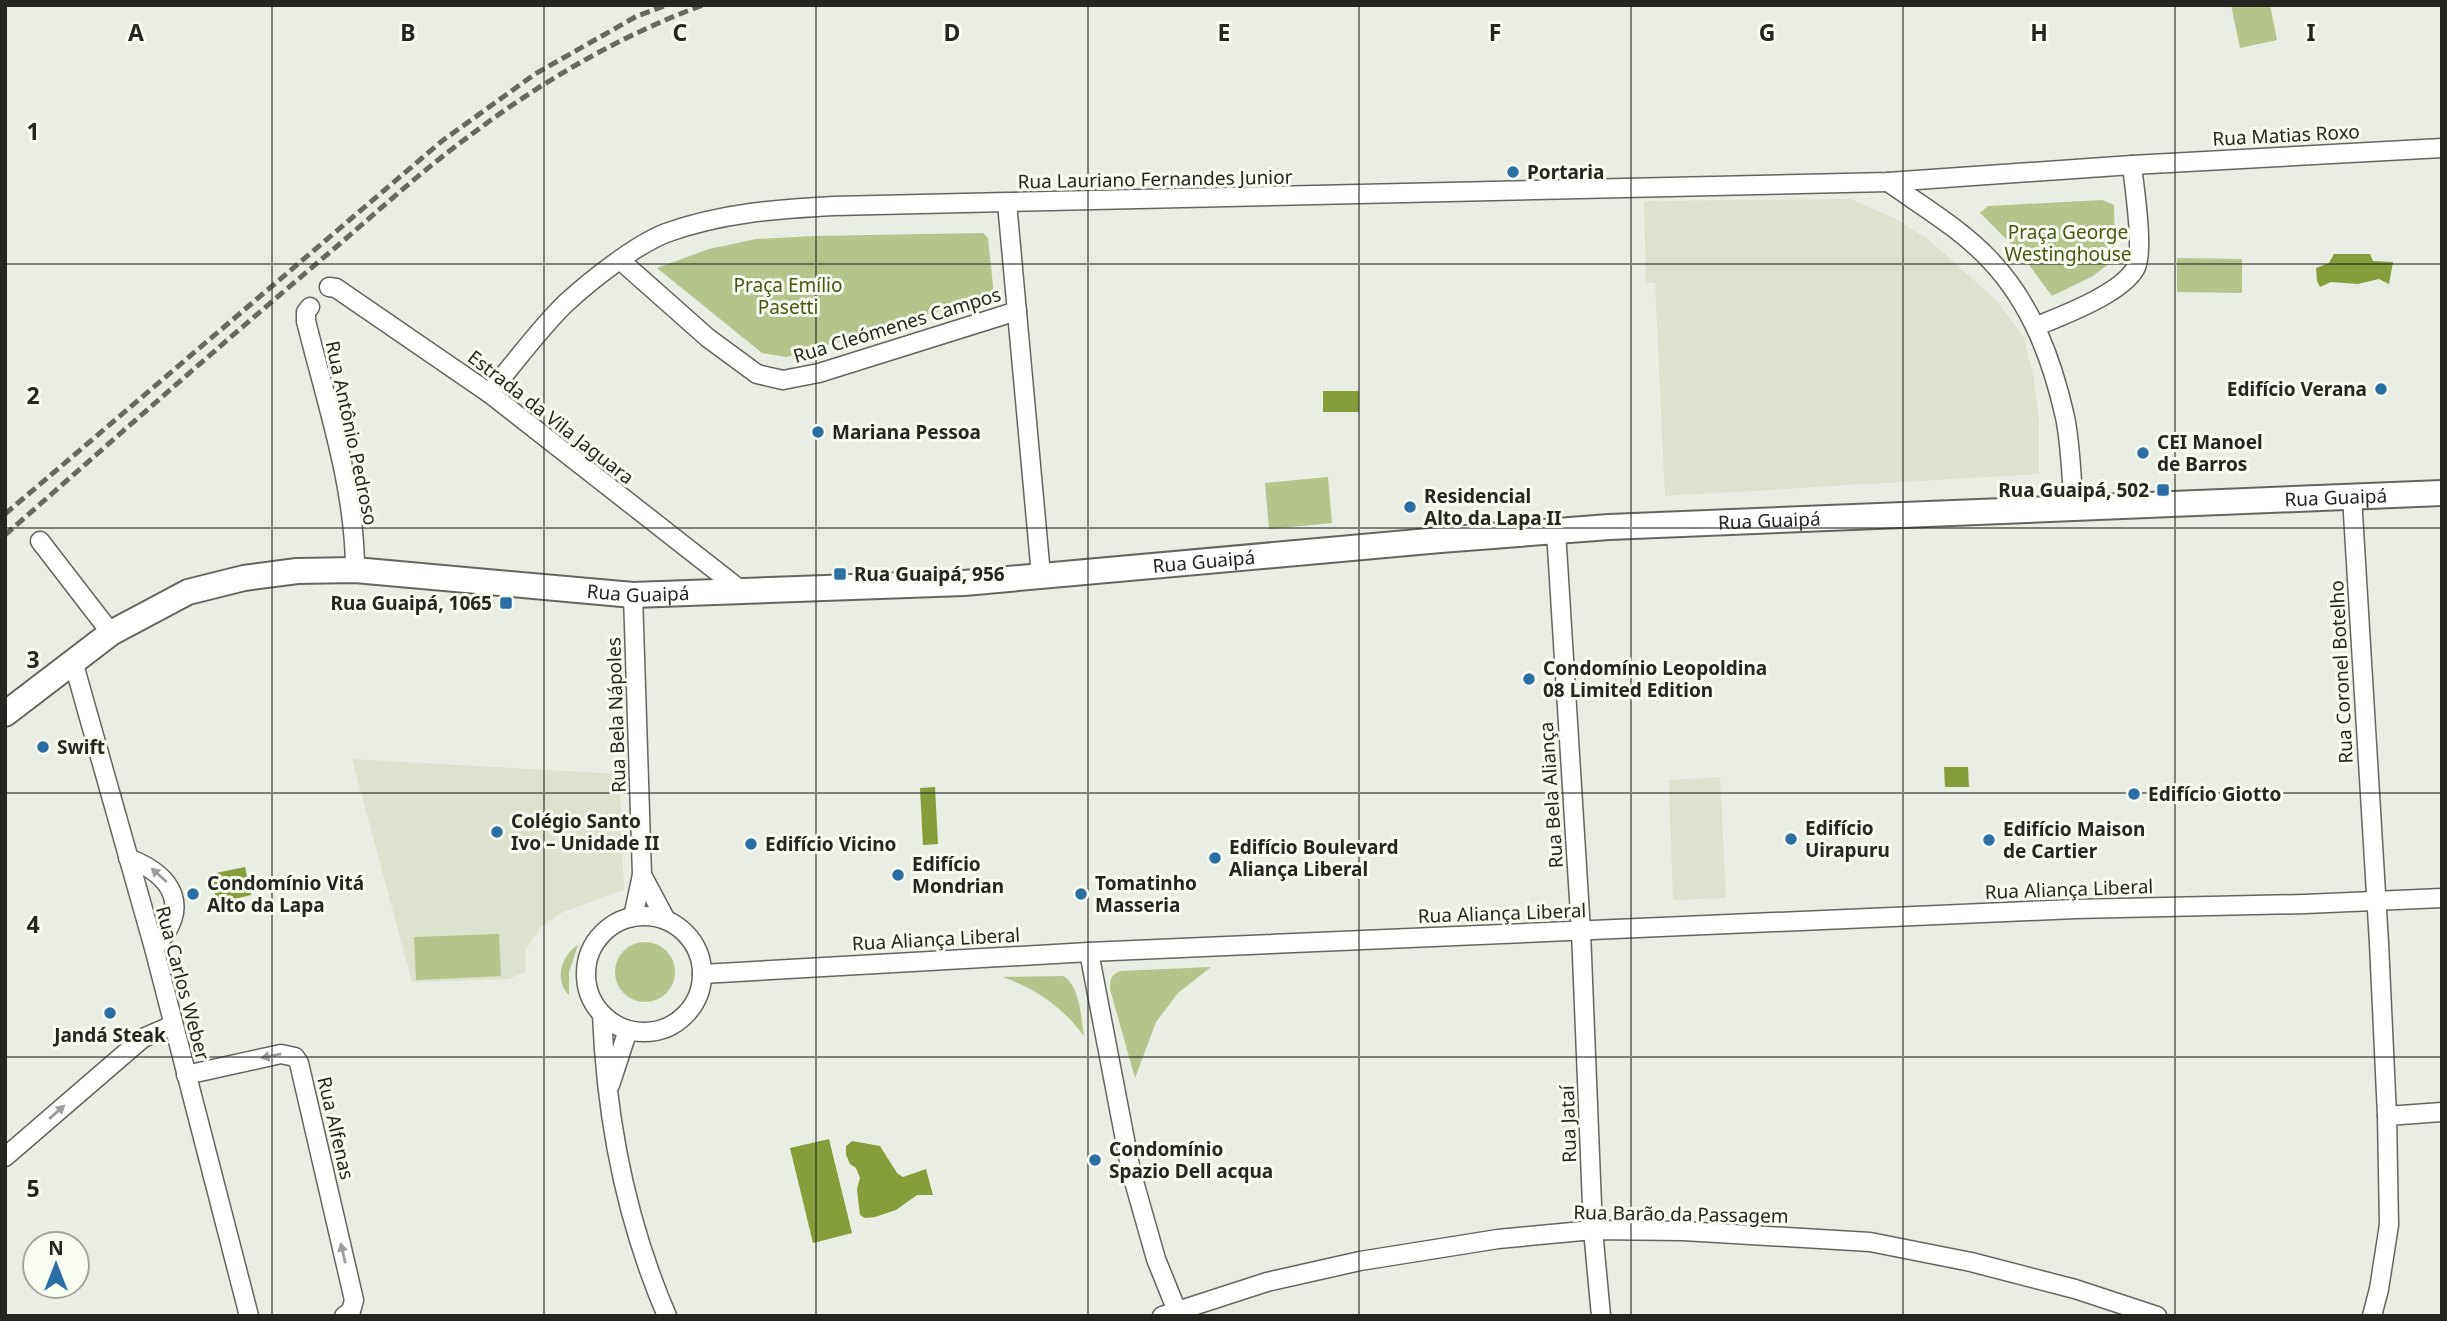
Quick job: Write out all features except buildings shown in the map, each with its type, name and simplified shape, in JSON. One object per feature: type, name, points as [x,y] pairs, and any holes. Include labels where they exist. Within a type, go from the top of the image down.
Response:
[{"type":"main road","name":"Rua Guaipá","points":[[5,714],[111,633],[188,592],[244,578],[297,571],[355,570],[633,595],[898,586],[1556,531],[2442,493]]},
{"type":"street","name":"Rua Matias Roxo","points":[[2132,165],[2442,148]]},
{"type":"street","points":[[1888,182],[2132,165],[2138,227],[2137,267],[2123,283],[2084,306],[2037,326]]},
{"type":"street","points":[[1888,182],[1940,217],[1989,259],[2021,299],[2037,326],[2052,367],[2066,419],[2074,507]]},
{"type":"street","name":"Rua Lauriano Fernandes Junior","points":[[489,393],[565,304],[620,260],[664,234],[725,216],[773,209],[1888,182]]},
{"type":"street","points":[[1007,203],[1041,575]]},
{"type":"street","name":"Rua Cleómenes Campos","points":[[620,260],[708,338],[757,374],[783,380],[819,373],[1017,311]]},
{"type":"street","name":"Estrada da Vila Jaguara","points":[[329,287],[333,286],[489,393],[742,591]]},
{"type":"street","name":"Rua Antônio Pedroso","points":[[310,307],[306,312],[306,321],[345,480],[355,546],[355,570]]},
{"type":"street","name":"Rua Coronel Botelho","points":[[2353,497],[2387,1116]]},
{"type":"street","name":"Rua Bela Aliança","points":[[1556,531],[1581,931]]},
{"type":"street","points":[[40,541],[111,633]]},
{"type":"street","name":"Rua Bela Nápoles","points":[[633,595],[642,875]]},
{"type":"street","name":"Rua Carlos Weber","points":[[73,661],[154,948],[249,1316]]},
{"type":"street","points":[[128,858],[156,871],[166,879],[172,891],[173,919],[166,935],[154,948]]},
{"type":"street","points":[[633,917],[642,875]]},
{"type":"street","points":[[642,875],[666,920]]},
{"type":"street","name":"Rua Aliança Liberal","points":[[702,974],[1089,952],[2075,909],[2442,898]]},
{"type":"street","points":[[650,916],[666,920],[681,929],[693,942],[700,957],[700,992],[692,1008],[663,1029],[646,1032],[628,1030],[613,1024],[601,1014],[586,983],[590,951],[598,938],[610,927],[633,917],[650,916]]},
{"type":"street","name":"Rua Jataí","points":[[1581,931],[1593,1230],[1601,1316]]},
{"type":"street","points":[[1089,952],[1131,1171],[1172,1314]]},
{"type":"street","points":[[601,1014],[607,1091],[617,1152],[630,1208],[667,1316]]},
{"type":"street","points":[[5,1157],[143,1038],[173,1025]]},
{"type":"street","points":[[607,1091],[628,1030]]},
{"type":"street","name":"Rua Alfenas","points":[[186,1075],[281,1054],[295,1057],[299,1063],[354,1300],[351,1311],[344,1316]]},
{"type":"street","points":[[2372,1316],[2389,1225],[2387,1116],[2442,1112]]},
{"type":"street","name":"Rua Barão da Passagem","points":[[1172,1314],[1267,1282],[1360,1261],[1498,1239],[1593,1230],[1870,1242],[1970,1262],[2075,1289],[2157,1316]]},
{"type":"shaded area","points":[[1851,199],[1898,220],[1929,240],[1998,302],[2024,338],[2039,418],[2039,474],[1665,496],[1655,283],[1646,283],[1644,201]]},
{"type":"shaded area","points":[[2334,254],[2370,254],[2373,261],[2393,262],[2389,284],[2379,279],[2358,284],[2331,282],[2320,287],[2316,268],[2329,263]]},
{"type":"shaded area","points":[[1323,391],[1359,391],[1359,412],[1323,412]]},
{"type":"shaded area","name":"Colégio Santo Ivo – Unidade II","points":[[352,759],[619,774],[624,890],[563,912],[541,927],[525,951],[526,972],[508,979],[412,982]]},
{"type":"shaded area","points":[[1944,767],[1968,767],[1969,787],[1945,787]]},
{"type":"shaded area","points":[[1720,777],[1726,898],[1673,900],[1669,780]]},
{"type":"shaded area","points":[[935,787],[938,844],[923,845],[920,788]]},
{"type":"shaded area","points":[[245,867],[251,895],[217,903],[211,874]]},
{"type":"shaded area","points":[[829,1139],[852,1233],[813,1243],[790,1148]]},
{"type":"shaded area","points":[[852,1141],[880,1146],[897,1173],[903,1177],[926,1169],[933,1195],[917,1195],[896,1210],[875,1217],[865,1218],[860,1215],[857,1189],[860,1178],[846,1155],[846,1146]]},
{"type":"green space","points":[[2231,5],[2270,5],[2277,40],[2240,48]]},
{"type":"green space","name":"Praça George Westinghouse","points":[[2102,200],[2114,205],[2115,259],[2093,276],[2052,296],[2021,254],[1980,213],[1988,206]]},
{"type":"green space","name":"Praça Emílio Pasetti","points":[[983,233],[988,238],[994,295],[787,357],[762,353],[657,268],[709,249],[756,239]]},
{"type":"green space","points":[[2177,258],[2242,259],[2242,293],[2177,292]]},
{"type":"green space","points":[[1328,477],[1332,523],[1269,529],[1265,483]]},
{"type":"green space","points":[[499,934],[501,976],[416,980],[414,937]]},
{"type":"green space","points":[[645,942],[662,947],[670,955],[675,972],[670,989],[662,997],[645,1002],[628,997],[620,989],[615,972],[620,955],[628,947]]},
{"type":"green space","points":[[578,945],[569,972],[569,995],[562,983],[562,968],[567,955]]},
{"type":"green space","points":[[1211,967],[1178,993],[1156,1022],[1135,1078],[1110,989],[1113,976],[1120,971]]},
{"type":"green space","points":[[1063,976],[1069,980],[1076,994],[1084,1036],[1067,1016],[1048,1000],[1003,977]]},
{"type":"railway","points":[[5,514],[442,141],[535,74],[637,16],[667,5]]},
{"type":"railway","points":[[5,535],[450,150],[523,98],[581,62],[641,31],[703,5]]},
{"type":"place","name":"Portaria","points":[[1513,172]]},
{"type":"place","name":"Edifício Verana","points":[[2381,389]]},
{"type":"place","name":"Mariana Pessoa","points":[[818,432]]},
{"type":"place","name":"CEI Manoel de Barros","points":[[2143,453]]},
{"type":"place","name":"Rua Guaipá, 502","points":[[2163,490]]},
{"type":"place","name":"Residencial Alto da Lapa II","points":[[1410,507]]},
{"type":"place","name":"Rua Guaipá, 956","points":[[840,574]]},
{"type":"place","name":"Rua Guaipá, 1065","points":[[506,603]]},
{"type":"place","name":"Condomínio Leopoldina 08 Limited Edition","points":[[1529,679]]},
{"type":"place","name":"Swift","points":[[43,747]]},
{"type":"place","name":"Edifício Giotto","points":[[2134,794]]},
{"type":"place","name":"Colégio Santo Ivo – Unidade II","points":[[497,832]]},
{"type":"place","name":"Edifício Uirapuru","points":[[1791,839]]},
{"type":"place","name":"Edifício Maison de Cartier","points":[[1989,840]]},
{"type":"place","name":"Edifício Vicino","points":[[751,844]]},
{"type":"place","name":"Edifício Boulevard Aliança Liberal","points":[[1215,858]]},
{"type":"place","name":"Edifício Mondrian","points":[[898,875]]},
{"type":"place","name":"Condomínio Vitá Alto da Lapa","points":[[193,894]]},
{"type":"place","name":"Tomatinho Masseria","points":[[1081,894]]},
{"type":"place","name":"Jandá Steak","points":[[110,1013]]},
{"type":"place","name":"Condomínio Spazio Dell acqua","points":[[1095,1160]]}]
